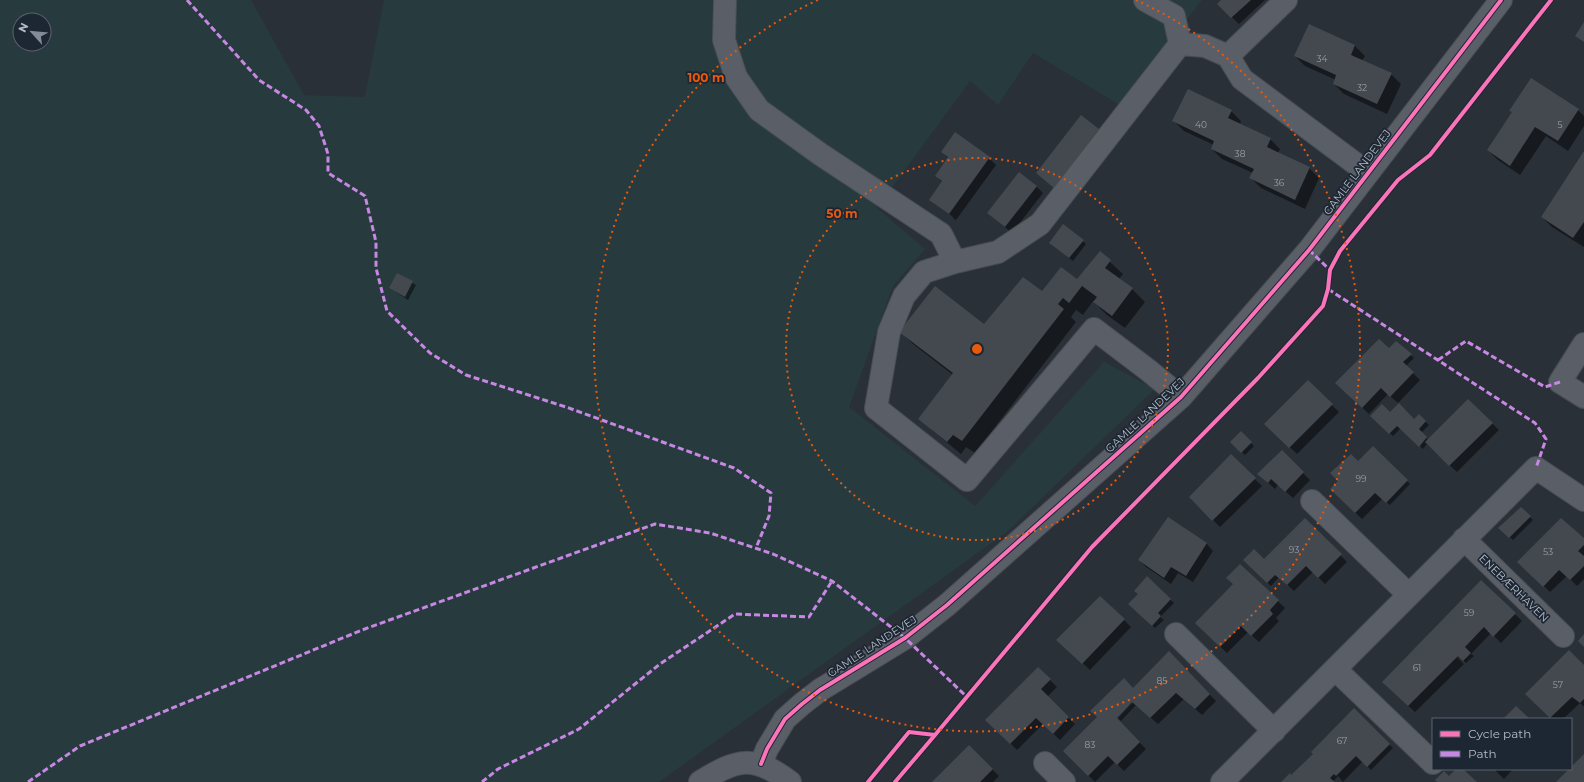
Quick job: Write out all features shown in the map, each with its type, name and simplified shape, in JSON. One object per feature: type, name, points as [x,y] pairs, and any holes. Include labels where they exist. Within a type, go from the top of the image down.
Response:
[{"type":"street","points":[[725,0],[724,40],[736,77],[759,110],[820,154],[941,234],[956,262]]},
{"type":"street","points":[[1145,0],[1174,16],[1180,44],[1040,224],[998,252],[956,262],[924,272],[904,296],[889,332],[876,408],[967,480],[1094,329],[1181,397]]},
{"type":"street","points":[[1180,44],[1205,46],[1228,56],[1286,0]]},
{"type":"street","name":"GAMLE LANDEVEJ","points":[[761,764],[767,749],[785,719],[802,704],[820,690],[905,638],[947,605],[1181,397],[1309,250],[1501,0]]},
{"type":"street","name":"GAMLE LANDEVEJ","points":[[1228,56],[1242,79],[1368,173]]},
{"type":"street","points":[[1584,344],[1560,382],[1584,397]]},
{"type":"street","points":[[1222,782],[1536,468],[1584,500]]},
{"type":"street","points":[[1312,501],[1409,595]]},
{"type":"street","name":"ENEBÆRHAVEN","points":[[1464,539],[1563,636]]},
{"type":"street","points":[[1176,634],[1274,730]]},
{"type":"street","points":[[1335,669],[1432,762]]},
{"type":"street","points":[[700,782],[727,766],[744,762],[761,764],[790,782]]},
{"type":"street","points":[[1045,763],[1064,782]]},
{"type":"green space","points":[[0,0],[251,0],[304,95],[365,97],[384,0],[1202,0],[1120,105],[1033,53],[998,105],[970,81],[877,208],[925,249],[893,286],[849,407],[975,506],[1104,362],[1155,389],[1008,531],[659,782],[0,782]]},
{"type":"building","points":[[1221,0],[1251,0],[1231,18],[1217,4]]},
{"type":"building","points":[[1584,22],[1584,42],[1575,36]]},
{"type":"building","points":[[1309,24],[1355,45],[1351,55],[1392,73],[1377,104],[1333,84],[1336,75],[1294,56]]},
{"type":"building","points":[[1531,78],[1579,109],[1558,141],[1535,127],[1510,166],[1487,150],[1512,112],[1509,111]]},
{"type":"building","points":[[1188,89],[1232,110],[1228,118],[1271,138],[1267,147],[1310,167],[1295,200],[1249,178],[1254,169],[1211,149],[1214,141],[1172,121]]},
{"type":"building","points":[[1081,115],[1099,129],[1054,188],[1036,173]]},
{"type":"building","points":[[955,132],[990,157],[949,214],[929,200],[942,181],[935,176],[948,157],[941,152]]},
{"type":"building","points":[[1584,151],[1584,222],[1573,238],[1541,217]]},
{"type":"building","points":[[1019,172],[1037,186],[1005,227],[987,213]]},
{"type":"building","points":[[1063,224],[1084,240],[1069,258],[1049,243]]},
{"type":"building","points":[[1100,251],[1111,260],[1105,268],[1133,288],[1112,316],[1093,302],[1097,297],[1082,286],[1069,303],[1063,298],[1058,304],[1064,309],[962,441],[953,435],[947,442],[918,419],[953,373],[899,332],[935,286],[984,324],[1023,277],[1042,291],[1061,267],[1077,279]]},
{"type":"building","points":[[397,273],[413,281],[405,297],[389,288]]},
{"type":"building","points":[[1379,339],[1389,348],[1396,341],[1412,354],[1403,362],[1414,372],[1390,397],[1381,388],[1362,408],[1335,383]]},
{"type":"building","points":[[1308,380],[1333,404],[1289,448],[1264,424]]},
{"type":"building","points":[[1468,399],[1493,423],[1449,466],[1425,442]]},
{"type":"building","points":[[1399,403],[1414,419],[1419,414],[1426,421],[1419,429],[1427,437],[1419,447],[1397,426],[1389,434],[1370,416],[1382,404],[1390,412]]},
{"type":"building","points":[[1241,431],[1252,442],[1241,453],[1230,442]]},
{"type":"building","points":[[1373,446],[1408,480],[1386,503],[1375,493],[1355,513],[1330,489],[1338,481],[1330,473],[1351,454],[1358,461]]},
{"type":"building","points":[[1282,450],[1304,472],[1285,492],[1271,479],[1268,483],[1257,474]]},
{"type":"building","points":[[1231,454],[1256,478],[1212,521],[1189,497]]},
{"type":"building","points":[[1521,507],[1531,516],[1509,538],[1498,528]]},
{"type":"building","points":[[1168,517],[1207,543],[1186,576],[1171,567],[1164,578],[1138,560]]},
{"type":"building","points":[[1305,518],[1342,554],[1318,578],[1306,566],[1287,585],[1275,575],[1267,583],[1243,560],[1254,549],[1264,559]]},
{"type":"building","points":[[1561,518],[1584,538],[1584,545],[1578,551],[1584,556],[1584,566],[1570,580],[1559,570],[1543,587],[1517,562]]},
{"type":"building","points":[[1240,564],[1279,600],[1270,610],[1273,614],[1251,636],[1241,626],[1220,647],[1195,623],[1233,584],[1226,578]]},
{"type":"building","points":[[1147,576],[1171,599],[1158,613],[1161,616],[1152,626],[1128,604],[1138,594],[1134,591]]},
{"type":"building","points":[[1481,580],[1516,613],[1493,637],[1484,627],[1465,647],[1471,653],[1463,661],[1458,656],[1408,706],[1382,682]]},
{"type":"building","points":[[1100,596],[1125,619],[1082,664],[1056,640]]},
{"type":"building","points":[[1584,634],[1584,647],[1578,641]]},
{"type":"building","points":[[1569,650],[1584,665],[1584,699],[1580,703],[1572,697],[1550,718],[1525,694]]},
{"type":"building","points":[[1169,651],[1210,694],[1195,709],[1176,693],[1150,718],[1132,702],[1117,718],[1140,742],[1117,765],[1108,756],[1088,776],[1063,751],[1097,717],[1090,711],[1124,678],[1133,688]]},
{"type":"building","points":[[1038,667],[1051,679],[1041,689],[1069,717],[1053,734],[1036,718],[1010,744],[985,720]]},
{"type":"building","points":[[1516,706],[1529,718],[1504,718]]},
{"type":"building","points":[[1354,708],[1390,744],[1367,767],[1356,756],[1336,776],[1334,774],[1330,778],[1335,782],[1281,782],[1290,773],[1291,775],[1313,754],[1311,752]]},
{"type":"building","points":[[969,745],[993,769],[980,782],[932,782]]},
{"type":"building","points":[[1584,754],[1584,782],[1556,782],[1568,770],[1572,770],[1572,766]]},
{"type":"building","points":[[1455,770],[1464,770],[1477,782],[1437,782],[1435,780],[1444,771],[1449,776]]},
{"type":"marked path","points":[[187,0],[259,80],[306,110],[319,126],[328,154],[328,173],[365,196],[376,242],[376,268],[387,311],[430,353],[466,375],[566,407],[734,468],[771,493],[769,516],[756,548]]},
{"type":"marked path","points":[[1309,250],[1330,270]]},
{"type":"marked path","points":[[1328,289],[1535,423],[1546,439],[1536,468]]},
{"type":"marked path","points":[[1438,360],[1466,341],[1545,387],[1560,382]]},
{"type":"marked path","points":[[28,782],[80,746],[362,630],[655,524],[710,533],[773,554],[832,581],[905,638],[967,697]]},
{"type":"marked path","points":[[482,782],[498,769],[579,729],[660,664],[735,614],[809,617],[832,581]]},
{"type":"cycle path","points":[[761,764],[767,749],[785,719],[802,704],[820,690],[905,638],[947,605],[1181,397],[1309,250],[1501,0]]},
{"type":"cycle path","points":[[868,782],[909,732],[935,735],[1092,547],[1258,378],[1323,306],[1328,289],[1330,270],[1340,251],[1398,180],[1430,155],[1551,0]]},
{"type":"cycle path","points":[[895,782],[935,735]]}]
